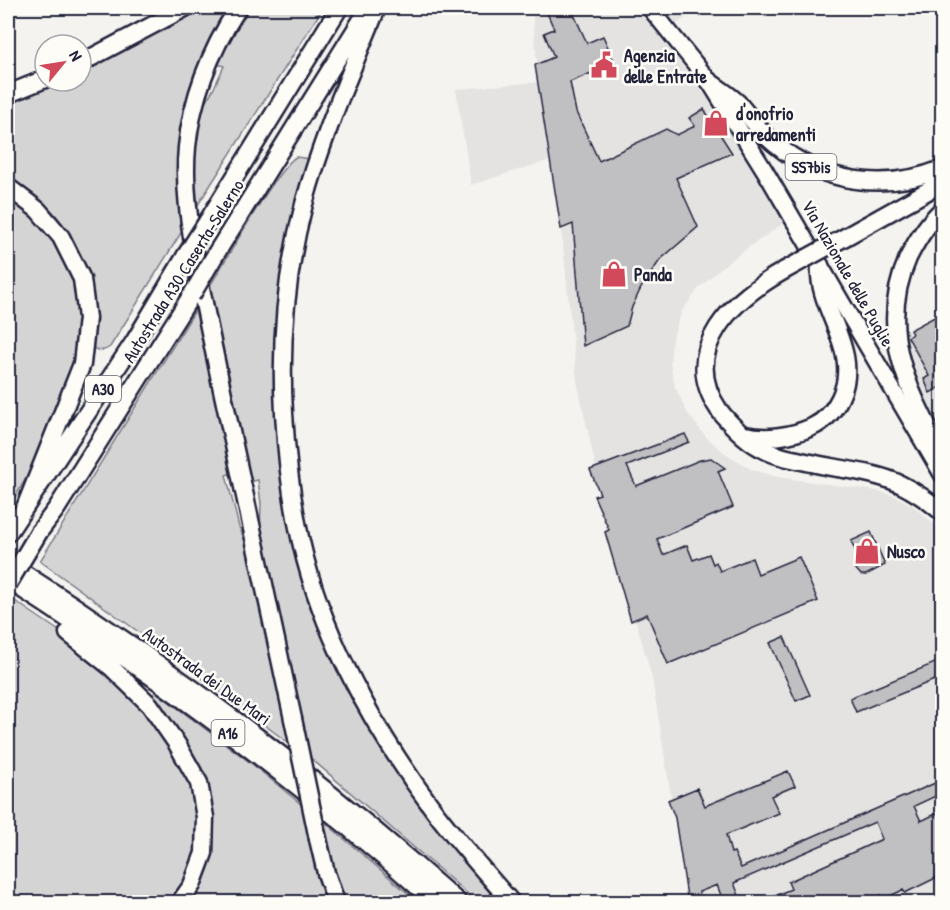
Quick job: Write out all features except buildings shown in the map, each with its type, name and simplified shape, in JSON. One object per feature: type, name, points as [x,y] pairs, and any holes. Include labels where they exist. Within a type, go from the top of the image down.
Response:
[{"type":"highway","points":[[93,57],[185,8]]},
{"type":"highway","points":[[238,8],[210,57],[192,115],[187,147],[189,225],[208,325],[318,839],[336,903]]},
{"type":"highway","name":"Autostrada A30 Caserta-Salerno","points":[[12,527],[134,342],[339,8]]},
{"type":"highway","name":"Autostrada A30 Caserta-Salerno","points":[[8,582],[191,296],[369,8]]},
{"type":"highway","points":[[377,8],[320,153],[304,204],[293,251],[283,351],[286,444],[290,477],[298,530],[309,575],[327,623],[351,676],[392,750],[418,789],[458,841],[511,903]]},
{"type":"highway","name":"SS7bis","points":[[709,81],[737,102],[754,125],[774,144],[795,159],[823,172],[848,179],[876,182],[904,180],[942,168]]},
{"type":"highway","points":[[8,94],[33,84]]},
{"type":"highway","points":[[942,183],[756,288],[722,321],[706,349],[703,370],[706,385],[723,416],[758,447],[790,458],[898,483],[921,495],[942,512]]},
{"type":"highway","points":[[8,188],[38,210],[61,237],[82,279],[87,318],[82,364],[26,506]]},
{"type":"highway","points":[[942,210],[915,243],[904,269],[899,286],[895,322],[896,340],[908,384],[942,454]]},
{"type":"highway","name":"SS7bis","points":[[744,434],[756,438],[776,436],[796,433],[815,426],[830,415],[845,388],[847,367],[844,348],[819,278],[820,265]]},
{"type":"highway","points":[[8,550],[56,581],[198,692]]},
{"type":"highway","name":"Autostrada dei Due Mari","points":[[8,563],[90,616],[198,692],[306,774],[458,903]]},
{"type":"highway","name":"Autostrada dei Due Mari","points":[[8,582],[121,655],[225,731],[351,830],[435,903]]},
{"type":"highway","points":[[8,593],[82,642],[150,705],[177,744],[199,783],[205,817],[204,853],[192,885],[180,903]]},
{"type":"main road","name":"Via Nazionale delle Puglie","points":[[650,8],[709,81],[765,171],[942,474]]},
{"type":"shaded area","points":[[188,8],[231,8],[209,47],[184,228],[110,347],[102,350],[91,346],[81,269],[69,233],[42,201],[8,178],[8,96],[33,86],[33,93],[93,93],[93,59]]},
{"type":"shaded area","points":[[245,8],[323,8],[194,211],[192,159],[200,111],[224,66],[214,63]]},
{"type":"shaded area","points":[[532,8],[698,8],[660,37],[717,110],[785,222],[724,265],[699,288],[682,311],[672,339],[670,363],[675,387],[688,414],[706,437],[725,453],[751,469],[777,477],[877,491],[895,496],[912,505],[942,531],[942,902],[688,902],[652,678],[606,515],[577,381],[554,159],[471,185],[456,89],[539,82]]},
{"type":"shaded area","points":[[296,157],[310,159],[278,425],[333,651],[504,902],[477,902],[307,755],[260,533],[261,504],[258,480],[248,482],[208,289],[264,197],[288,164]]},
{"type":"shaded area","points":[[8,200],[26,207],[41,217],[71,265],[80,303],[80,343],[52,434],[8,509]]},
{"type":"shaded area","points":[[196,309],[235,472],[226,475],[239,527],[251,553],[290,744],[40,561]]},
{"type":"shaded area","points":[[942,313],[942,438],[906,358],[904,333]]},
{"type":"shaded area","points":[[15,601],[65,635],[153,712],[197,794],[199,844],[191,873],[174,902],[8,902],[8,614]]},
{"type":"shaded area","points":[[156,692],[252,764],[302,805],[316,865],[329,902],[186,902],[207,794],[151,696]]},
{"type":"shaded area","points":[[321,819],[418,902],[343,902]]},
{"type":"place","name":"Agenzia delle Entrate","points":[[604,65]]},
{"type":"place","name":"d'onofrio arredamenti","points":[[716,123]]},
{"type":"place","name":"Panda","points":[[614,274]]},
{"type":"place","name":"Nusco","points":[[867,551]]}]
